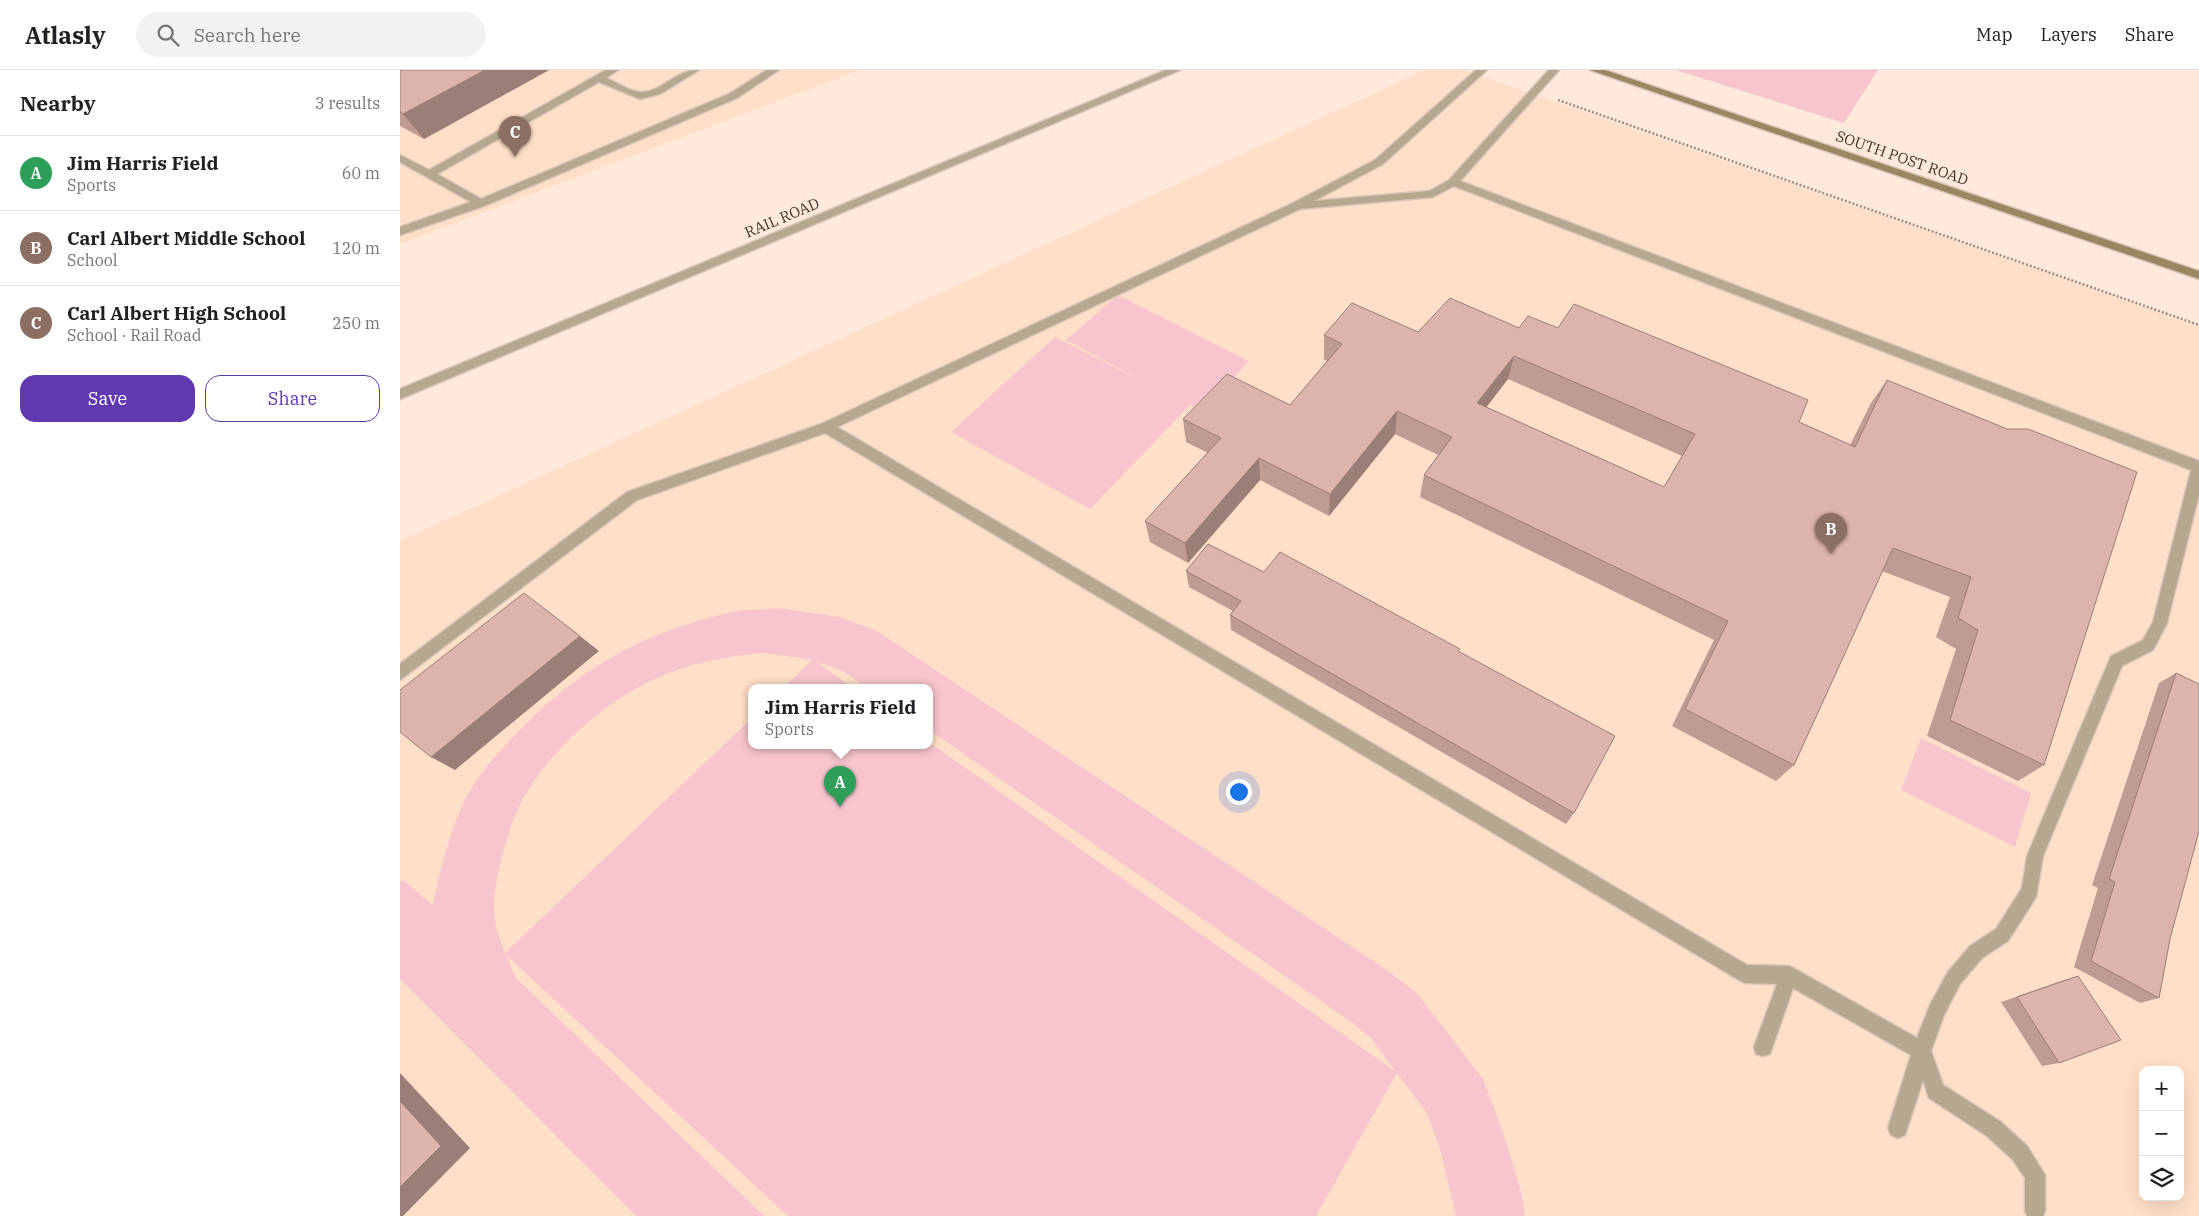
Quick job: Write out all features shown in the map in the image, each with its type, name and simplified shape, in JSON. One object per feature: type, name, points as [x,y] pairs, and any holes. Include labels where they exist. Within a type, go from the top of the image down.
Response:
[{"type":"main road","name":"SOUTH POST ROAD","points":[[1595,70],[2199,275]]},
{"type":"street","points":[[429,174],[613,70]]},
{"type":"street","points":[[598,78],[640,96],[656,92],[694,70]]},
{"type":"street","points":[[400,231],[480,203],[733,96],[774,70]]},
{"type":"street","name":"RAIL ROAD","points":[[400,394],[1175,70]]},
{"type":"street","points":[[400,673],[632,496],[826,427],[1295,207],[1378,162],[1482,70]]},
{"type":"street","points":[[1295,207],[1433,194],[1453,182],[1554,70]]},
{"type":"street","points":[[400,158],[480,203]]},
{"type":"street","points":[[1453,182],[2199,467],[2160,624],[2148,645],[2116,661],[2035,856],[2030,891],[2002,935],[1976,952],[1954,978],[1936,1011],[1898,1128]]},
{"type":"street","points":[[826,427],[1745,974],[1789,975],[1922,1051],[1936,1091],[1994,1129],[2020,1153],[2035,1175],[2035,1211]]},
{"type":"street","points":[[1763,1047],[1789,975]]},
{"type":"path","points":[[1535,92],[2199,325]]},
{"type":"shaded area","points":[[400,70],[860,70],[400,244]]},
{"type":"shaded area","points":[[1425,70],[1464,70],[2199,326],[2199,1216],[400,1216],[400,541]]},
{"type":"shaded area","points":[[1676,70],[1878,70],[1844,123]]},
{"type":"shaded area","points":[[1118,295],[1249,361],[1203,411],[1190,405],[1090,509],[951,432],[1055,337],[1146,383],[1066,340]]},
{"type":"shaded area","points":[[780,608],[839,617],[877,631],[1384,968],[1416,992],[1483,1079],[1502,1129],[1521,1191],[1525,1216],[1456,1216],[1440,1149],[1427,1113],[1397,1073],[1316,1216],[788,1216],[506,955],[516,978],[764,1216],[636,1216],[400,979],[400,882],[403,880],[433,905],[449,841],[468,794],[480,775],[518,732],[564,690],[613,656],[640,643],[697,621],[740,611]],"holes":[[[765,653],[812,660],[787,684],[847,684],[815,661],[843,671],[862,684],[933,684],[933,733],[1350,1021],[1372,1039],[1395,1071],[933,745],[933,749],[748,749],[748,722],[505,953],[496,925],[494,901],[501,860],[508,837],[519,807],[543,768],[577,732],[615,701],[635,689],[668,673],[723,658]]]},
{"type":"shaded area","points":[[1921,738],[2031,793],[2015,847],[1901,790]]},
{"type":"building","points":[[400,70],[485,70],[403,114],[400,112]]},
{"type":"building","points":[[1450,298],[1519,328],[1528,316],[1558,328],[1574,304],[1808,400],[1799,422],[1855,447],[1887,380],[2007,429],[2028,429],[2137,472],[2044,765],[1950,720],[1978,630],[1958,618],[1971,577],[1893,548],[1794,765],[1685,709],[1728,621],[1424,475],[1452,437],[1397,411],[1330,494],[1259,458],[1185,543],[1145,521],[1221,438],[1183,419],[1227,374],[1290,405],[1342,344],[1324,335],[1352,303],[1418,332]],"holes":[[[1514,356],[1695,434],[1664,487],[1477,403]]]},
{"type":"building","points":[[1208,544],[1264,572],[1280,552],[1460,649],[1458,651],[1615,736],[1574,813],[1230,615],[1241,601],[1186,571]]},
{"type":"building","points":[[524,593],[580,636],[431,757],[400,732],[400,690]]},
{"type":"building","points":[[2176,673],[2199,684],[2199,831],[2170,939],[2159,998],[2091,961],[2115,882],[2109,879]]},
{"type":"building","points":[[2078,976],[2121,1040],[2059,1063],[2017,997]]},
{"type":"building","points":[[400,1101],[441,1146],[400,1187]]},
{"type":"place","name":"Carl Albert High School","points":[[515,157]]},
{"type":"place","name":"Carl Albert Middle School","points":[[1831,554]]},
{"type":"place","name":"Jim Harris Field","points":[[840,807]]}]
